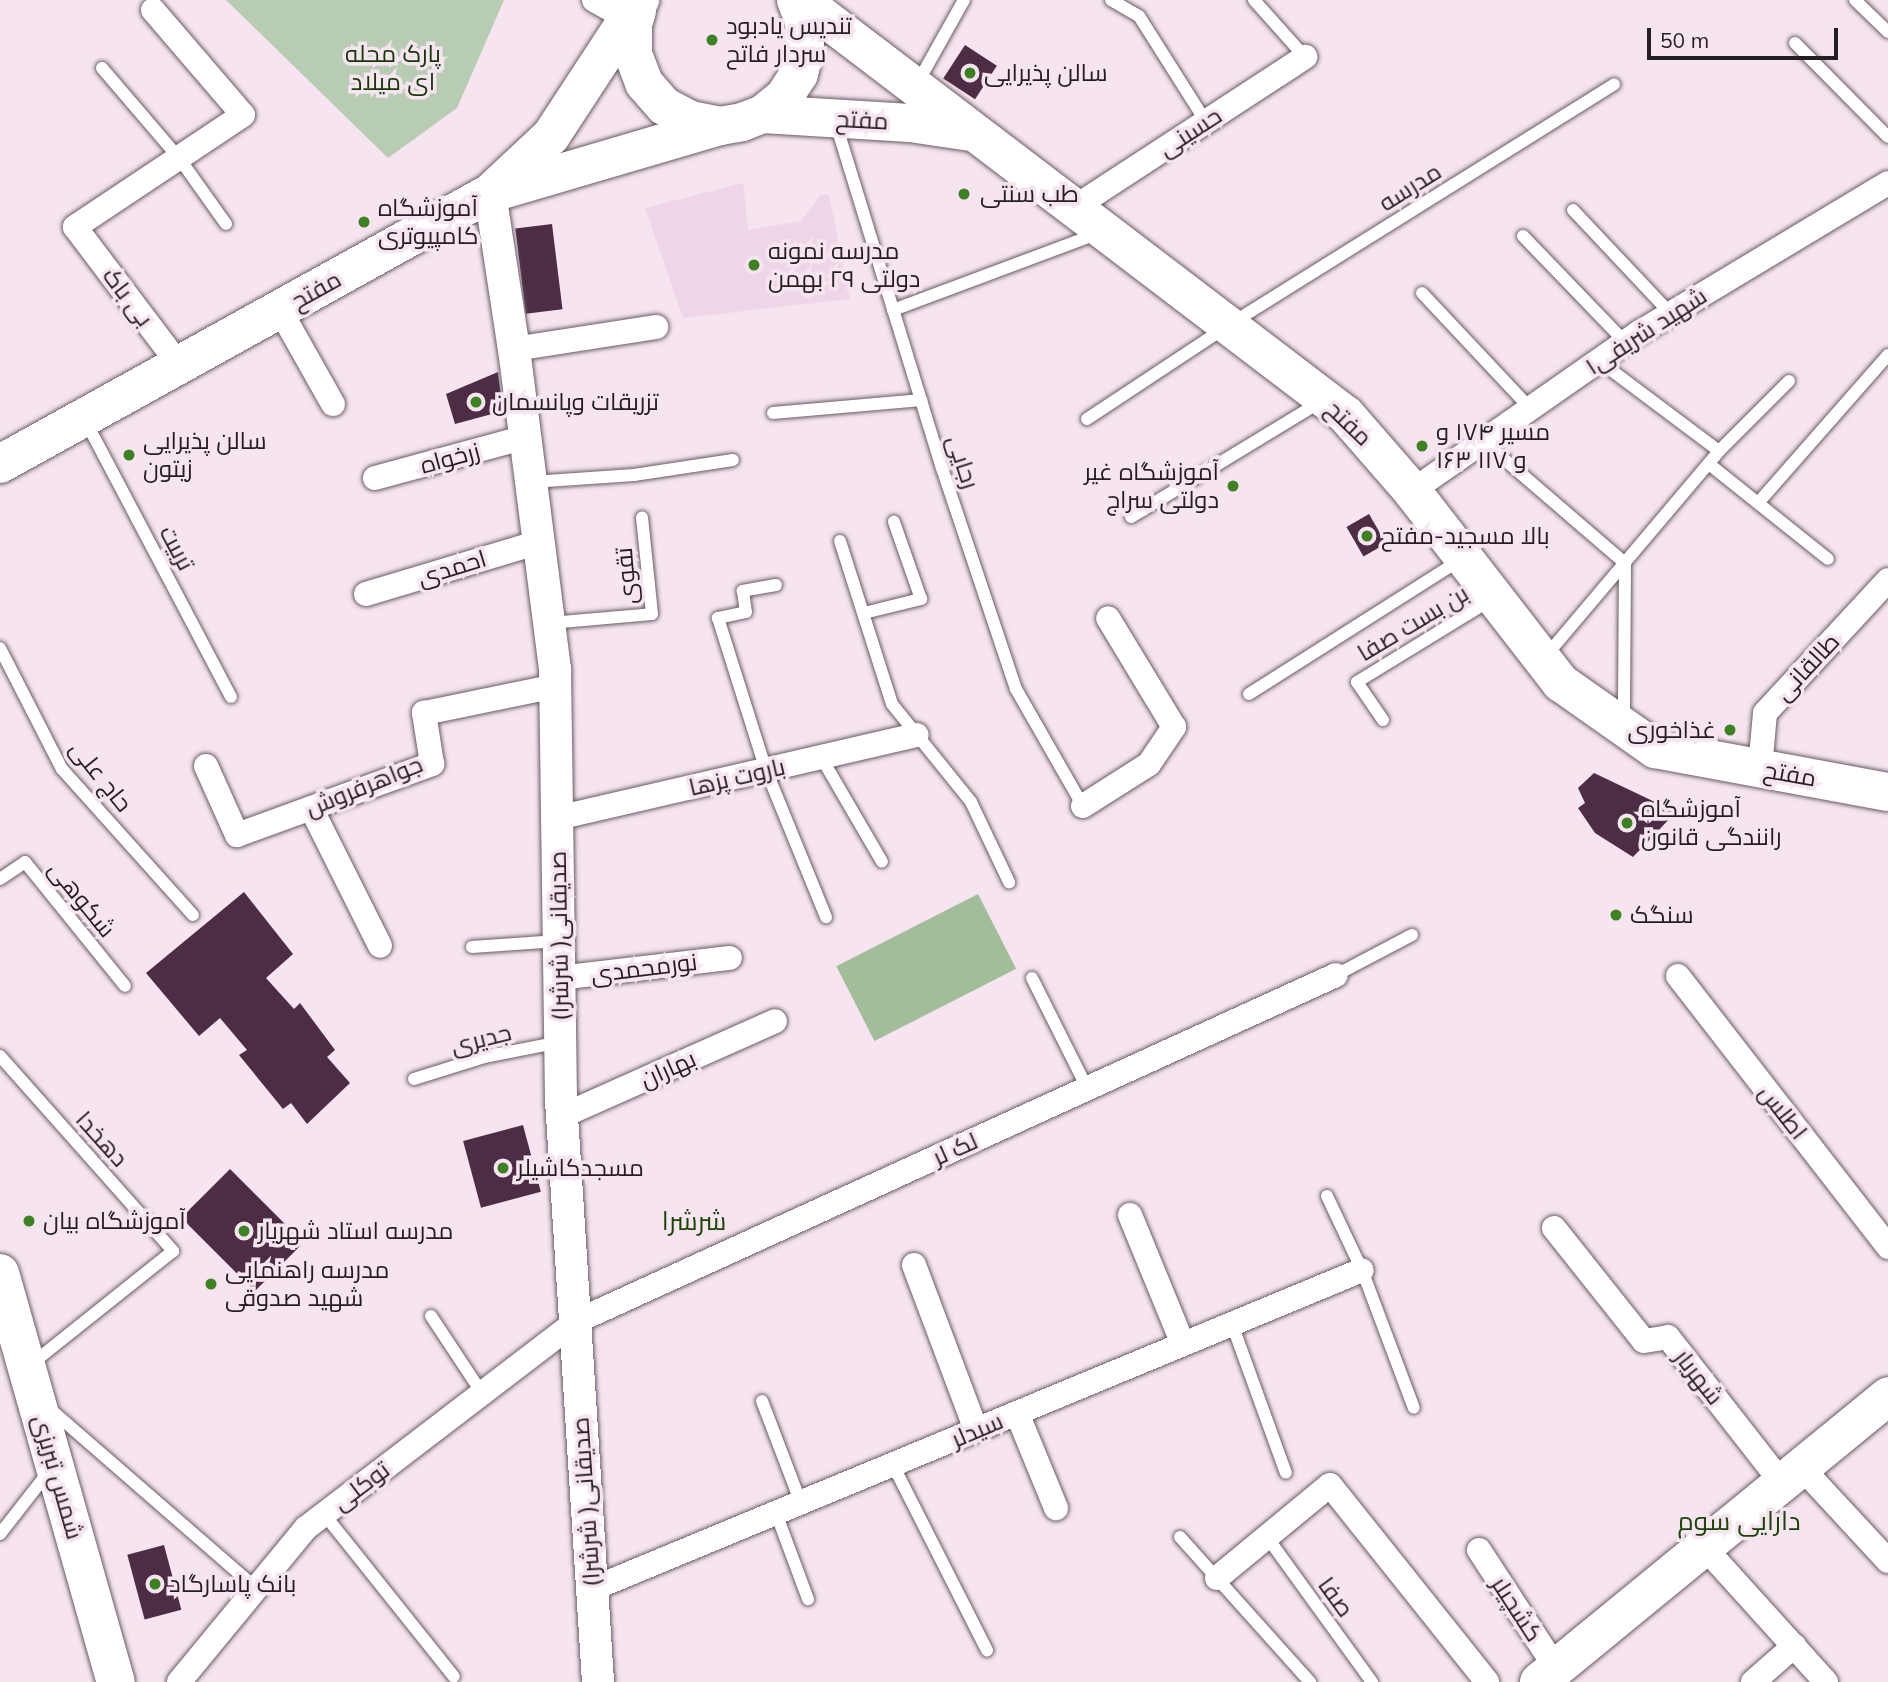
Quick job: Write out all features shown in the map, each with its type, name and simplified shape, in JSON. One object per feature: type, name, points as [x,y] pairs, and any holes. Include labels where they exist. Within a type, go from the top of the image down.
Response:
[{"type":"main road","points":[[799,0],[978,133]]},
{"type":"main road","points":[[490,193],[763,114],[784,97],[799,74],[805,48],[804,21],[799,0]]},
{"type":"main road","points":[[637,7],[633,24],[633,54],[644,83],[664,106],[690,120],[720,125]]},
{"type":"main road","name":"مفتح","points":[[0,464],[490,193],[551,136],[637,7]]},
{"type":"main road","name":"مفتح","points":[[763,114],[909,122],[978,133],[1346,415],[1412,491],[1561,683],[1655,749],[1888,792]]},
{"type":"main road","name":"شمس تبریزی","points":[[0,1273],[21,1362],[55,1464],[117,1682]]},
{"type":"main road","points":[[1548,1675],[1888,1396]]},
{"type":"street","points":[[594,0],[637,7]]},
{"type":"street","points":[[153,10],[243,115],[178,158]]},
{"type":"street","name":"حسینی","points":[[1075,207],[1305,57]]},
{"type":"street","name":"بی باک","points":[[178,158],[75,227],[180,366]]},
{"type":"street","name":"شهید شریفی۱","points":[[1412,491],[1625,342],[1888,183]]},
{"type":"street","name":"(شرشرا )صدیقانی","points":[[490,193],[526,437],[556,686],[562,1116],[598,1682]]},
{"type":"street","points":[[280,310],[333,404]]},
{"type":"street","points":[[514,349],[656,327]]},
{"type":"street","name":"زرخواه","points":[[375,478],[526,437]]},
{"type":"street","name":"احمدی","points":[[366,594],[539,542]]},
{"type":"street","name":"طالقانی","points":[[1760,768],[1765,713],[1888,580]]},
{"type":"street","points":[[1083,806],[1149,764],[1174,727],[1108,618]]},
{"type":"street","name":"جواهرفروش","points":[[206,766],[237,835],[432,764],[424,713],[556,686]]},
{"type":"street","name":"باروت پزها","points":[[557,818],[917,735]]},
{"type":"street","points":[[310,808],[380,946]]},
{"type":"street","name":"نورمحمدی","points":[[559,978],[730,958]]},
{"type":"street","name":"لک لر","points":[[575,1322],[1336,975]]},
{"type":"street","name":"اطلس","points":[[1678,976],[1888,1247]]},
{"type":"street","name":"بهاران","points":[[562,1116],[775,1021]]},
{"type":"street","points":[[1130,1215],[1183,1345]]},
{"type":"street","name":"شهریار","points":[[1554,1228],[1644,1341],[1668,1338],[1792,1475]]},
{"type":"street","points":[[914,1265],[976,1430]]},
{"type":"street","name":"سیدلر","points":[[592,1589],[1362,1270]]},
{"type":"street","name":"توکلی","points":[[179,1682],[306,1528],[575,1322]]},
{"type":"street","points":[[1017,1413],[1056,1508]]},
{"type":"street","points":[[1792,1475],[1888,1561]]},
{"type":"street","points":[[1217,1578],[1330,1485],[1488,1682]]},
{"type":"street","points":[[1704,1547],[1826,1682]]},
{"type":"street","name":"کشچیلر","points":[[1479,1550],[1548,1675]]},
{"type":"street","points":[[1753,1682],[1794,1646]]},
{"type":"lane","points":[[915,87],[964,0]]},
{"type":"lane","points":[[1111,0],[1139,16],[1206,122]]},
{"type":"lane","points":[[1254,0],[1305,57]]},
{"type":"lane","points":[[1855,0],[1888,32]]},
{"type":"lane","points":[[1795,43],[1888,137]]},
{"type":"lane","points":[[102,68],[178,158],[226,224]]},
{"type":"lane","name":"مدرسه","points":[[1087,419],[1229,325],[1614,84]]},
{"type":"lane","name":"رجایی","points":[[834,118],[921,400],[1016,689],[1083,806]]},
{"type":"lane","points":[[1573,210],[1671,314]]},
{"type":"lane","points":[[893,310],[1105,230]]},
{"type":"lane","points":[[1523,236],[1625,342]]},
{"type":"lane","points":[[1422,293],[1531,408]]},
{"type":"lane","points":[[1758,503],[1888,355]]},
{"type":"lane","points":[[1599,360],[1719,451]]},
{"type":"lane","points":[[1543,659],[1719,451],[1789,381]]},
{"type":"lane","points":[[1131,517],[1325,399]]},
{"type":"lane","points":[[773,413],[921,400]]},
{"type":"lane","name":"تربیت","points":[[85,419],[231,697]]},
{"type":"lane","points":[[1483,441],[1625,563],[1624,728]]},
{"type":"lane","points":[[531,482],[634,475],[733,460]]},
{"type":"lane","points":[[1709,464],[1828,559]]},
{"type":"lane","name":"تقوی","points":[[550,623],[652,614],[642,518]]},
{"type":"lane","points":[[864,613],[921,599],[894,522]]},
{"type":"lane","points":[[840,541],[892,704],[971,802],[1009,882]]},
{"type":"lane","points":[[1248,694],[1463,558]]},
{"type":"lane","points":[[776,585],[743,591],[746,612],[718,618],[766,770],[826,917]]},
{"type":"lane","name":"بن بست صفا","points":[[1382,720],[1357,682],[1494,598]]},
{"type":"lane","name":"حاج علی","points":[[0,648],[62,769],[193,915]]},
{"type":"lane","points":[[821,757],[882,862]]},
{"type":"lane","name":"شکوهی","points":[[0,879],[25,862],[125,986]]},
{"type":"lane","points":[[1336,975],[1412,935]]},
{"type":"lane","points":[[472,947],[559,941]]},
{"type":"lane","points":[[1032,978],[1087,1088]]},
{"type":"lane","name":"جدیری","points":[[414,1079],[484,1057],[560,1042]]},
{"type":"lane","name":"دهخدا","points":[[0,1056],[173,1251],[21,1362]]},
{"type":"lane","points":[[1327,1196],[1362,1270],[1414,1408]]},
{"type":"lane","points":[[431,1316],[482,1393]]},
{"type":"lane","points":[[1232,1324],[1286,1473]]},
{"type":"lane","points":[[21,1362],[256,1588]]},
{"type":"lane","points":[[762,1401],[801,1503]]},
{"type":"lane","points":[[0,1534],[55,1464]]},
{"type":"lane","points":[[893,1465],[987,1650]]},
{"type":"lane","points":[[776,1513],[808,1599]]},
{"type":"lane","points":[[324,1514],[454,1677]]},
{"type":"lane","points":[[1180,1537],[1310,1682]]},
{"type":"lane","name":"صفا","points":[[1267,1537],[1372,1682]]},
{"type":"shaded area","name":"مدرسه نمونه دولتی ۲۹ بهمن","points":[[743,183],[748,230],[801,221],[820,195],[829,195],[850,299],[683,318],[645,208]]},
{"type":"green space","name":"پارک محله ای میلاد","points":[[226,0],[504,0],[457,108],[388,158]]},
{"type":"green space","points":[[978,894],[1016,969],[874,1041],[836,966]]},
{"type":"building","name":"سالن پذیرایی","points":[[965,45],[997,66],[975,99],[943,79]]},
{"type":"building","points":[[552,224],[562,309],[526,314],[515,229]]},
{"type":"building","name":"تزریقات وپانسمان","points":[[498,372],[503,411],[455,424],[446,394]]},
{"type":"building","name":"بالا مسجید-مفتح","points":[[1369,514],[1386,543],[1363,556],[1346,527]]},
{"type":"building","name":"آموزشگاه رانندگی قانون","points":[[1594,773],[1676,812],[1633,857],[1595,833],[1578,808],[1585,803],[1578,788]]},
{"type":"building","points":[[244,892],[293,954],[266,978],[294,1009],[300,1003],[335,1050],[327,1057],[350,1083],[307,1124],[291,1103],[283,1109],[239,1055],[247,1050],[220,1018],[199,1036],[146,973]]},
{"type":"building","name":"مسجدکاشیلر","points":[[523,1125],[541,1192],[481,1208],[463,1141]]},
{"type":"building","name":"مدرسه استاد شهریار","points":[[230,1169],[304,1243],[255,1291],[181,1218]]},
{"type":"building","name":"بانک پاسارگاد","points":[[164,1545],[181,1610],[145,1620],[127,1555]]},
{"type":"place","name":"تندیس یادبود سردار فاتح","points":[[712,40]]},
{"type":"place","name":"سالن پذیرایی","points":[[970,73]]},
{"type":"place","name":"طب سنتی","points":[[964,194]]},
{"type":"place","name":"آموزشگاه کامپیوتری","points":[[364,222]]},
{"type":"place","name":"مدرسه نمونه دولتی ۲۹ بهمن","points":[[754,265]]},
{"type":"place","name":"تزریقات وپانسمان","points":[[476,402]]},
{"type":"place","name":"مسیر ۱۷۴ و ۱۶۳ و ۱۱۷","points":[[1422,446]]},
{"type":"place","name":"سالن پذیرایی زیتون","points":[[129,455]]},
{"type":"place","name":"آموزشگاه غیر دولتی سراج","points":[[1233,486]]},
{"type":"place","name":"بالا مسجید-مفتح","points":[[1367,536]]},
{"type":"place","name":"غذاخوری","points":[[1730,730]]},
{"type":"place","name":"آموزشگاه رانندگی قانون","points":[[1627,823]]},
{"type":"place","name":"سنگک","points":[[1616,915]]},
{"type":"place","name":"مسجدکاشیلر","points":[[503,1168]]},
{"type":"place","name":"آموزشگاه بیان","points":[[29,1221]]},
{"type":"place","name":"مدرسه استاد شهریار","points":[[244,1231]]},
{"type":"place","name":"مدرسه راهنمایی شهید صدوقی","points":[[211,1284]]},
{"type":"place","name":"بانک پاسارگاد","points":[[155,1584]]},
{"type":"district","name":"شرشرا","points":[[694,1221]]},
{"type":"district","name":"دارایی سوم","points":[[1739,1521]]}]
